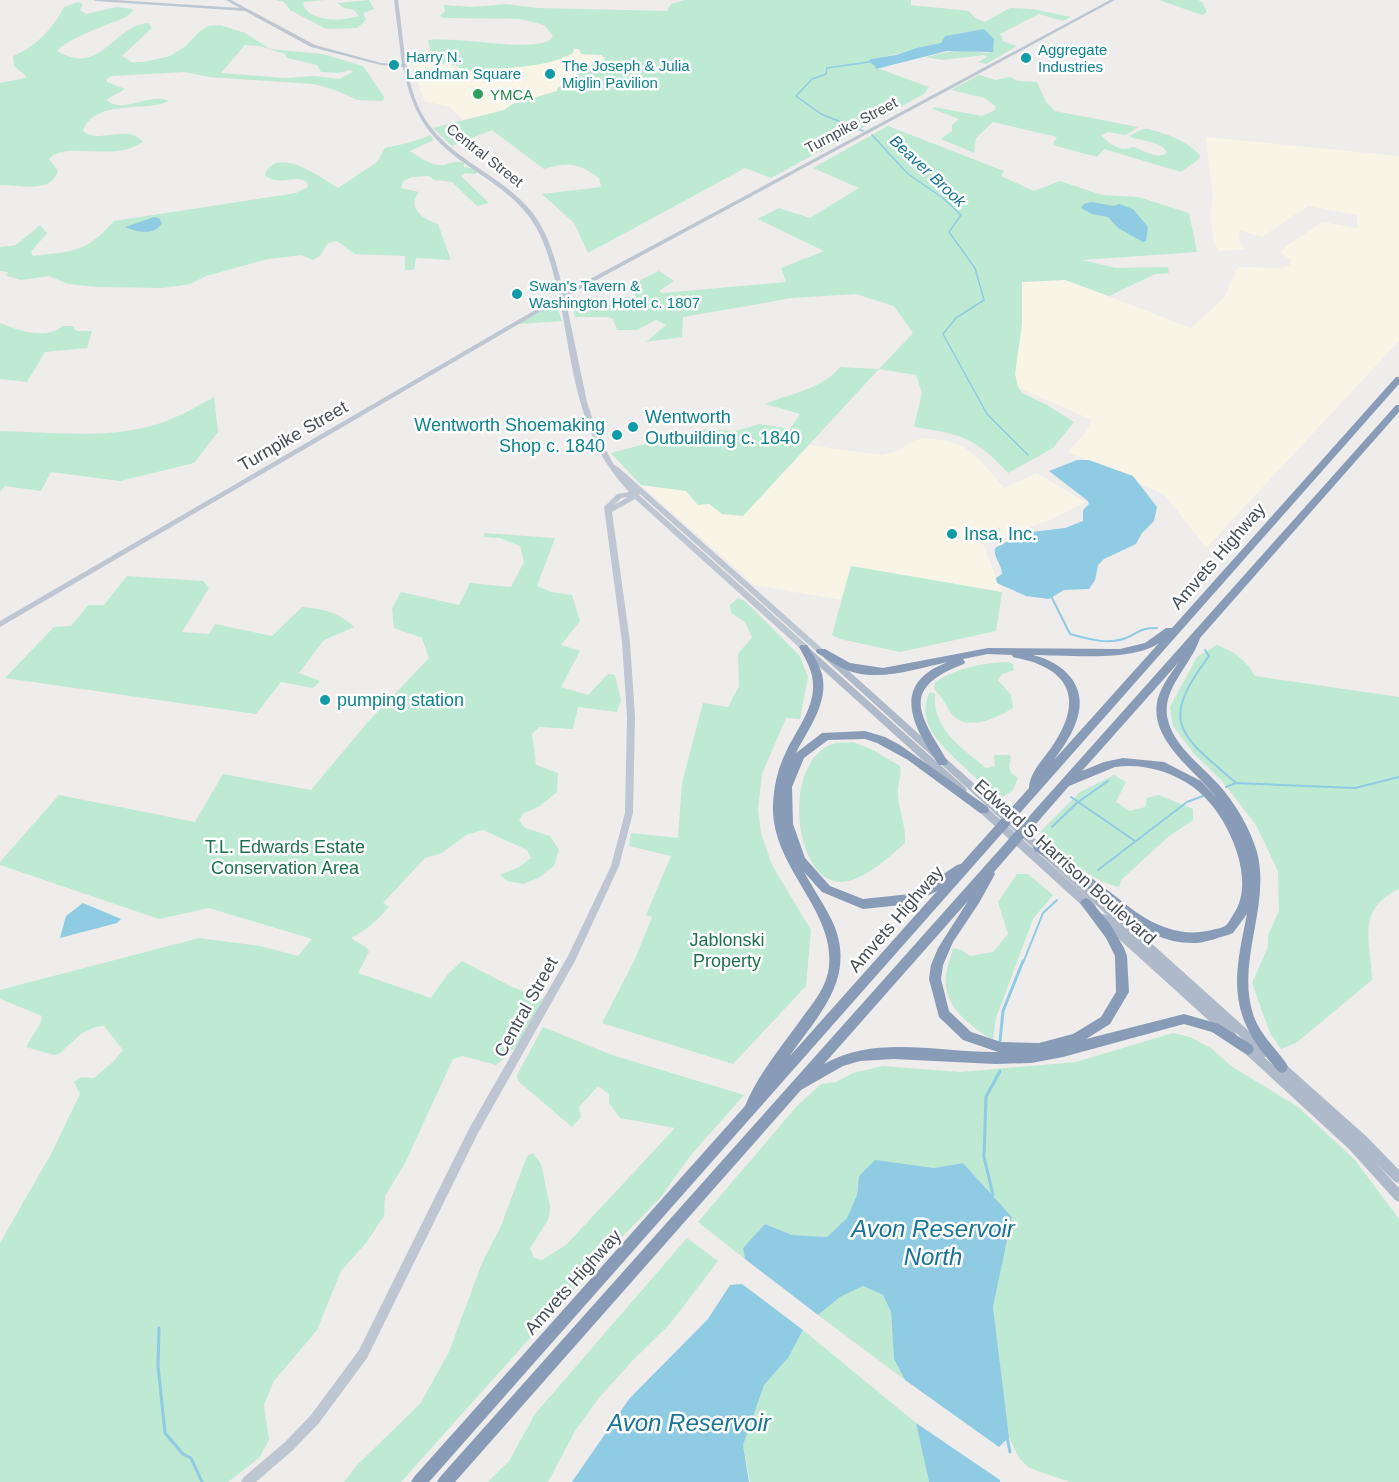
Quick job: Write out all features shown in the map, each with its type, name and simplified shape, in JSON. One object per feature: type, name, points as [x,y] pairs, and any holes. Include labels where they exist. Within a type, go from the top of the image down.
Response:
[{"type":"highway","name":"Amvets Highway","points":[[419,1482],[1399,379]]},
{"type":"highway","name":"Amvets Highway","points":[[445,1482],[1399,407]]},
{"type":"highway","points":[[821,651],[847,666],[883,672],[988,651],[1111,653],[1129,651],[1148,646],[1185,621]]},
{"type":"highway","points":[[1195,635],[1192,649],[1163,700],[1162,717],[1173,741],[1225,801],[1241,826],[1249,847],[1256,878],[1256,902],[1241,970],[1241,992],[1252,1026],[1281,1067]]},
{"type":"highway","points":[[747,1114],[758,1090],[828,991],[834,978],[838,954],[833,935],[792,865],[784,843],[780,821],[778,799],[782,777],[818,697],[817,675],[804,647]]},
{"type":"highway","points":[[943,762],[925,739],[916,718],[917,696],[925,681],[949,665],[975,659],[1013,655],[1038,660],[1057,669],[1067,679],[1074,691],[1077,705],[1072,723],[1036,777],[1033,791]]},
{"type":"highway","points":[[969,863],[923,894],[898,902],[866,903],[850,900],[832,892],[809,874],[796,854],[790,837],[786,807],[791,773],[803,751],[820,738],[839,734],[865,735],[898,749],[966,801],[987,807]]},
{"type":"highway","points":[[1033,849],[1062,862],[1135,918],[1171,935],[1196,938],[1218,935],[1237,923],[1244,911],[1247,894],[1246,871],[1239,841],[1217,801],[1194,780],[1160,765],[1130,761],[1105,765],[1065,784]]},
{"type":"highway","points":[[992,866],[984,887],[940,956],[935,981],[938,1002],[947,1018],[960,1032],[985,1045],[1015,1049],[1060,1043],[1097,1029],[1115,1011],[1124,986],[1121,957],[1111,935],[1086,903]]},
{"type":"highway","points":[[795,1086],[833,1065],[861,1055],[883,1053],[995,1058],[1031,1057],[1063,1051],[1184,1019],[1215,1028],[1248,1049]]},
{"type":"main road","name":"Edward S Harrison Boulevard","points":[[804,647],[1281,1067],[1363,1141],[1399,1178]]},
{"type":"main road","name":"Edward S Harrison Boulevard","points":[[821,651],[943,762],[987,807]]},
{"type":"main road","name":"Edward S Harrison Boulevard","points":[[1033,849],[1086,903],[1353,1145],[1399,1196]]},
{"type":"street","points":[[96,0],[246,10]]},
{"type":"street","points":[[228,0],[306,43],[393,66],[406,66]]},
{"type":"street","name":"Central Street","points":[[247,1482],[315,1419],[363,1354],[469,1138],[567,968],[596,910],[615,867],[629,813],[631,717],[626,642],[609,522],[610,510],[638,492],[619,478],[610,465],[600,449],[587,416],[558,282],[545,240],[531,214],[507,190],[437,138],[415,104],[406,66],[396,0]]},
{"type":"street","name":"Turnpike Street","points":[[0,624],[602,274],[1113,0]]},
{"type":"street","points":[[376,62],[406,66]]},
{"type":"street","points":[[393,66],[408,75]]},
{"type":"street","name":"Turnpike Street","points":[[558,282],[566,286],[578,285],[602,274]]},
{"type":"street","name":"Edward S Harrison Boulevard","points":[[638,492],[713,554],[821,651]]},
{"type":"street","name":"Edward S Harrison Boulevard","points":[[638,492],[704,558],[804,647]]},
{"type":"shaded area","points":[[574,49],[604,56],[605,61],[591,65],[590,68],[577,73],[573,77],[574,82],[559,87],[557,91],[512,104],[504,110],[463,120],[450,107],[424,101],[413,64],[446,64],[460,67],[464,71],[544,63],[562,58]]},
{"type":"shaded area","points":[[1206,137],[1399,156],[1399,341],[1206,548],[1165,495],[1068,452],[1085,433],[1092,420],[1018,387],[1015,374],[1022,324],[1022,282],[1065,280],[1191,328],[1224,298],[1238,267],[1280,268],[1289,266],[1291,260],[1281,253],[1285,247],[1322,222],[1357,228],[1357,215],[1308,206],[1262,237],[1239,230],[1240,243],[1245,249],[1220,251],[1214,243],[1210,216],[1213,197]]},
{"type":"shaded area","points":[[926,438],[948,441],[964,447],[983,463],[1004,488],[1037,473],[1085,502],[1049,520],[983,545],[1002,592],[851,566],[841,600],[755,585],[641,485],[757,501],[809,445],[881,455],[896,452],[915,440]]},
{"type":"green space","points":[[276,0],[325,0],[304,2],[303,5],[313,15],[328,19],[359,16],[354,10],[344,8],[337,3],[369,0],[374,9],[363,13],[366,20],[357,28],[326,29],[290,10],[284,2]]},
{"type":"green space","points":[[685,0],[911,0],[911,5],[969,11],[975,18],[985,22],[1010,8],[1032,9],[1071,17],[1063,21],[1039,14],[1000,34],[1003,41],[1017,46],[986,64],[978,62],[987,57],[984,55],[942,60],[926,57],[958,50],[988,53],[992,49],[984,29],[945,36],[941,43],[933,46],[869,60],[876,66],[876,69],[929,87],[924,94],[771,178],[745,168],[588,253],[574,223],[542,194],[601,187],[599,178],[573,165],[544,169],[492,130],[452,146],[433,128],[504,110],[512,104],[557,91],[558,87],[574,82],[573,77],[590,68],[591,65],[606,59],[601,55],[581,54],[579,49],[574,49],[573,53],[562,58],[520,67],[464,71],[447,64],[412,64],[409,57],[431,53],[428,40],[524,45],[544,43],[553,36],[544,25],[520,19],[445,18],[440,16],[445,11],[444,5],[472,7],[507,4],[538,8],[667,11],[671,4]]},
{"type":"green space","points":[[1159,0],[1198,0],[1202,2],[1207,12],[1202,15]]},
{"type":"green space","points":[[78,2],[83,4],[80,10],[86,14],[117,7],[133,9],[126,17],[79,37],[57,51],[72,57],[85,58],[96,54],[136,26],[148,23],[152,28],[122,56],[132,62],[144,62],[170,56],[186,46],[208,26],[220,25],[245,33],[270,49],[323,54],[363,66],[384,97],[383,101],[358,100],[314,84],[209,77],[185,72],[112,76],[107,79],[107,82],[125,89],[106,100],[113,104],[129,105],[154,99],[169,101],[109,110],[89,121],[83,131],[97,136],[130,134],[143,142],[118,151],[66,151],[56,154],[49,159],[58,171],[48,183],[33,187],[0,185],[0,83],[25,78],[26,76],[14,66],[13,56],[29,48],[43,36],[64,7]],"holes":[[[245,45],[260,46],[285,54],[287,58],[317,65],[321,72],[338,73],[350,70],[353,72],[339,79],[221,73]]]},
{"type":"green space","points":[[979,75],[996,80],[1010,77],[1018,81],[1037,82],[1046,102],[1055,111],[1138,127],[1126,135],[1108,132],[1101,135],[1116,147],[1129,149],[1133,147],[1154,155],[1167,153],[1156,143],[1129,136],[1148,129],[1169,135],[1182,142],[1200,155],[1199,159],[1181,172],[1104,149],[1097,157],[1056,146],[1053,144],[1057,137],[993,122],[976,138],[974,153],[941,139],[952,131],[952,125],[959,119],[933,109],[934,107],[982,116],[995,110],[996,107],[985,98],[951,90]]},
{"type":"green space","points":[[888,126],[1004,171],[1001,176],[1034,191],[1060,181],[1102,195],[1138,197],[1189,213],[1197,252],[1082,260],[1116,268],[1168,267],[1169,273],[1155,274],[1109,296],[1065,280],[1022,282],[1022,324],[1015,374],[1018,387],[1022,393],[1074,422],[1053,448],[1008,473],[986,452],[966,439],[944,432],[914,427],[922,393],[916,375],[879,369],[913,333],[894,306],[856,294],[792,298],[683,317],[682,337],[646,342],[666,325],[656,320],[637,330],[617,330],[613,319],[608,317],[575,317],[573,305],[635,296],[634,283],[659,271],[674,281],[659,291],[662,293],[786,282],[781,268],[824,251],[758,219],[779,208],[810,218],[859,188],[813,168]]},
{"type":"green space","points":[[430,135],[434,140],[410,151],[435,164],[459,162],[464,163],[464,167],[475,169],[477,173],[475,174],[465,173],[461,176],[489,203],[477,206],[452,182],[434,180],[429,176],[412,177],[403,181],[401,188],[419,192],[415,203],[416,208],[422,216],[438,224],[451,260],[416,258],[414,270],[405,270],[405,256],[355,254],[337,241],[328,243],[320,256],[313,260],[301,255],[268,259],[206,276],[190,284],[163,288],[68,284],[49,276],[21,280],[7,276],[8,272],[0,271],[0,247],[16,245],[40,225],[47,233],[31,252],[33,256],[78,249],[95,239],[114,221],[296,193],[308,187],[307,182],[302,180],[282,181],[265,175],[271,166],[279,163],[299,166],[338,188],[377,162],[385,148]]},
{"type":"green space","points":[[546,307],[558,309],[562,321],[518,324]]},
{"type":"green space","points":[[0,323],[32,333],[48,333],[63,326],[72,326],[77,331],[92,331],[87,348],[45,352],[27,382],[0,379]]},
{"type":"green space","points":[[840,367],[879,369],[743,516],[722,514],[709,504],[698,505],[686,491],[641,485],[611,453],[702,429],[735,431],[760,424],[790,429],[800,414],[765,404],[815,386]]},
{"type":"green space","points":[[214,397],[218,432],[194,463],[120,481],[51,472],[41,491],[5,486],[0,492],[0,431],[95,434],[133,430],[168,420]]},
{"type":"green space","name":"T.L. Edwards Estate Conservation Area","points":[[484,533],[555,538],[537,586],[551,592],[572,595],[580,621],[561,645],[580,651],[561,687],[588,695],[608,674],[615,675],[621,700],[617,712],[578,707],[573,729],[539,727],[532,734],[536,765],[558,773],[557,792],[540,806],[524,813],[519,820],[525,828],[550,836],[559,850],[554,866],[538,878],[523,884],[507,881],[500,875],[519,867],[531,858],[527,850],[483,830],[466,835],[442,853],[425,858],[383,903],[389,907],[372,924],[351,938],[367,948],[369,952],[358,973],[431,998],[448,974],[462,961],[510,986],[543,999],[518,1044],[496,1065],[463,1056],[453,1059],[405,1163],[385,1196],[384,1216],[366,1243],[341,1271],[317,1330],[274,1381],[264,1405],[269,1440],[259,1458],[228,1482],[0,1482],[0,1243],[51,1154],[80,1094],[74,1082],[81,1077],[94,1078],[123,1050],[104,1026],[95,1027],[81,1034],[60,1053],[54,1055],[26,1047],[41,1022],[42,1016],[3,1000],[0,998],[0,990],[199,938],[260,946],[298,956],[312,939],[209,908],[159,919],[0,865],[0,862],[59,795],[195,822],[223,774],[311,790],[367,723],[429,658],[422,638],[394,628],[392,609],[401,592],[459,605],[470,583],[511,587],[524,562],[520,546],[500,538],[484,537]]},
{"type":"green space","points":[[851,566],[1002,592],[996,631],[900,652],[840,639],[832,635]]},
{"type":"green space","points":[[127,576],[203,581],[209,588],[182,632],[209,634],[215,624],[272,636],[302,607],[330,612],[354,627],[324,640],[299,673],[320,681],[313,688],[281,682],[256,714],[5,678],[54,627],[71,626],[88,605],[104,605]]},
{"type":"green space","name":"Jablonski Property","points":[[738,598],[745,601],[800,656],[808,677],[800,719],[786,718],[762,774],[758,809],[761,833],[772,865],[811,930],[806,986],[733,1064],[602,1023],[635,959],[652,917],[646,915],[671,856],[629,846],[631,833],[678,838],[682,783],[703,703],[728,707],[739,686],[738,654],[752,637],[745,622],[731,613],[730,605]]},
{"type":"green space","points":[[1217,645],[1239,657],[1255,676],[1399,697],[1399,889],[1385,897],[1371,917],[1369,940],[1372,980],[1296,1043],[1281,1049],[1270,1033],[1252,983],[1268,947],[1268,935],[1279,911],[1278,871],[1256,825],[1222,781],[1195,755],[1173,726],[1170,707],[1197,657]]},
{"type":"green space","points":[[1008,662],[1013,664],[1014,670],[1002,674],[998,680],[1011,695],[1013,708],[999,716],[981,722],[964,722],[951,713],[934,689],[935,682],[961,670],[979,665]]},
{"type":"green space","points":[[930,692],[935,694],[935,706],[943,728],[950,737],[986,768],[995,766],[994,755],[1011,757],[1009,766],[1011,773],[1018,778],[1013,790],[1003,797],[982,783],[947,751],[928,724],[926,703]]},
{"type":"green space","points":[[853,742],[873,750],[900,766],[898,795],[905,843],[856,879],[830,880],[815,867],[805,848],[800,824],[800,798],[805,774],[817,755],[835,743]]},
{"type":"green space","points":[[1114,775],[1126,782],[1116,802],[1130,811],[1145,807],[1147,798],[1159,795],[1193,809],[1193,820],[1168,837],[1121,880],[1119,887],[1097,879],[1086,872],[1066,857],[1040,832],[1080,792]]},
{"type":"green space","points":[[1017,874],[1028,874],[1053,895],[1033,919],[996,1018],[993,1040],[959,1014],[953,1005],[946,986],[947,968],[953,948],[962,950],[970,956],[993,952],[1008,934],[998,902]]},
{"type":"green space","points":[[543,1027],[612,1055],[744,1095],[690,1156],[660,1198],[598,1262],[401,1482],[344,1482],[357,1465],[420,1404],[449,1352],[482,1263],[501,1226],[527,1156],[533,1153],[541,1164],[550,1206],[549,1218],[530,1248],[534,1258],[542,1260],[566,1245],[675,1128],[620,1118],[609,1103],[609,1094],[598,1086],[579,1107],[581,1117],[572,1127],[518,1081],[517,1075]]},
{"type":"green space","points":[[1173,1033],[1190,1037],[1211,1048],[1231,1066],[1298,1107],[1355,1160],[1399,1219],[1399,1482],[1070,1482],[1029,1468],[1019,1458],[1009,1437],[993,1307],[1012,1217],[963,1163],[934,1168],[875,1161],[859,1176],[857,1195],[847,1218],[827,1237],[792,1235],[765,1224],[743,1248],[745,1259],[698,1222],[797,1106],[821,1084],[836,1082],[853,1073],[883,1066],[960,1072],[1076,1062]]},
{"type":"green space","points":[[687,1238],[718,1261],[669,1325],[598,1399],[575,1431],[548,1482],[488,1482],[509,1461],[535,1414]]},
{"type":"green space","points":[[863,1286],[883,1295],[891,1312],[894,1359],[905,1380],[818,1315],[840,1297]]},
{"type":"green space","points":[[803,1330],[916,1423],[929,1482],[750,1482],[743,1445],[764,1385],[788,1358]]},
{"type":"water","points":[[984,29],[994,39],[993,52],[947,51],[876,69],[868,61],[941,43],[945,36]]},
{"type":"water","points":[[1091,202],[1114,206],[1119,204],[1133,209],[1148,227],[1146,241],[1143,242],[1118,228],[1108,217],[1092,214],[1081,208],[1084,204]]},
{"type":"water","points":[[154,217],[159,218],[162,223],[155,230],[140,231],[125,227]]},
{"type":"water","points":[[1077,460],[1089,460],[1133,476],[1157,507],[1154,521],[1142,533],[1136,544],[1104,559],[1098,565],[1095,580],[1089,589],[1064,590],[1049,599],[1026,596],[997,583],[996,578],[1002,574],[995,555],[995,548],[1014,538],[1028,536],[1032,532],[1065,528],[1083,521],[1083,510],[1089,504],[1088,501],[1049,471]]},
{"type":"water","points":[[83,903],[121,919],[117,923],[60,938],[66,916]]},
{"type":"water","name":"Avon Reservoir North","points":[[875,1160],[934,1168],[963,1163],[1012,1217],[993,1307],[1009,1437],[999,1447],[905,1380],[894,1359],[891,1312],[883,1295],[863,1286],[840,1297],[818,1315],[745,1259],[743,1248],[765,1224],[792,1235],[827,1237],[847,1218],[857,1195],[859,1176]]},
{"type":"water","name":"Avon Reservoir","points":[[742,1284],[803,1330],[788,1358],[764,1385],[743,1445],[749,1482],[572,1482],[629,1399],[708,1319],[730,1285]]},
{"type":"water","points":[[916,1423],[1000,1480],[1000,1482],[929,1482]]},
{"type":"waterway","name":"Beaver Brook","points":[[863,131],[821,114],[796,96],[812,79],[826,74],[827,68],[869,62]]},
{"type":"waterway","name":"Beaver Brook","points":[[872,135],[908,174],[943,198],[961,215],[949,232],[975,268],[984,300],[956,318],[943,334],[987,414],[1028,455]]},
{"type":"waterway","name":"Beaver Brook","points":[[1051,596],[1070,634],[1098,641],[1112,641],[1126,638],[1143,630],[1157,628]]},
{"type":"waterway","name":"Beaver Brook","points":[[1205,650],[1209,656],[1193,679],[1184,698],[1180,713],[1182,727],[1201,752],[1236,783]]},
{"type":"waterway","points":[[1236,783],[1355,788],[1399,777]]},
{"type":"waterway","points":[[1078,802],[1108,781]]},
{"type":"waterway","name":"Beaver Brook","points":[[1226,787],[1236,783]]},
{"type":"waterway","name":"Beaver Brook","points":[[1098,870],[1187,802],[1203,796]]},
{"type":"waterway","points":[[1071,797],[1078,802]]},
{"type":"waterway","points":[[1052,827],[1078,802]]},
{"type":"waterway","points":[[1078,802],[1135,841]]},
{"type":"waterway","name":"Beaver Brook","points":[[1023,963],[1043,913],[1057,900]]},
{"type":"waterway","name":"Beaver Brook","points":[[1000,1041],[1003,1011],[1023,961]]},
{"type":"waterway","name":"Beaver Brook","points":[[993,1195],[984,1157],[986,1097],[1000,1071]]},
{"type":"waterway","points":[[159,1328],[158,1366],[165,1433],[183,1454],[191,1458],[202,1482]]},
{"type":"waterway","name":"Beaver Brook","points":[[1007,1437],[1010,1452]]},
{"type":"place","name":"Aggregate Industries","points":[[1026,58]]},
{"type":"place","name":"Harry N. Landman Square","points":[[394,65]]},
{"type":"place","name":"The Joseph & Julia Miglin Pavilion","points":[[550,74]]},
{"type":"place","name":"YMCA","points":[[478,94]]},
{"type":"place","name":"Swan's Tavern & Washington Hotel c. 1807","points":[[517,294]]},
{"type":"place","name":"Wentworth Outbuilding c. 1840","points":[[633,427]]},
{"type":"place","name":"Wentworth Shoemaking Shop c. 1840","points":[[617,435]]},
{"type":"place","name":"Insa, Inc.","points":[[952,534]]},
{"type":"place","name":"pumping station","points":[[325,700]]}]
